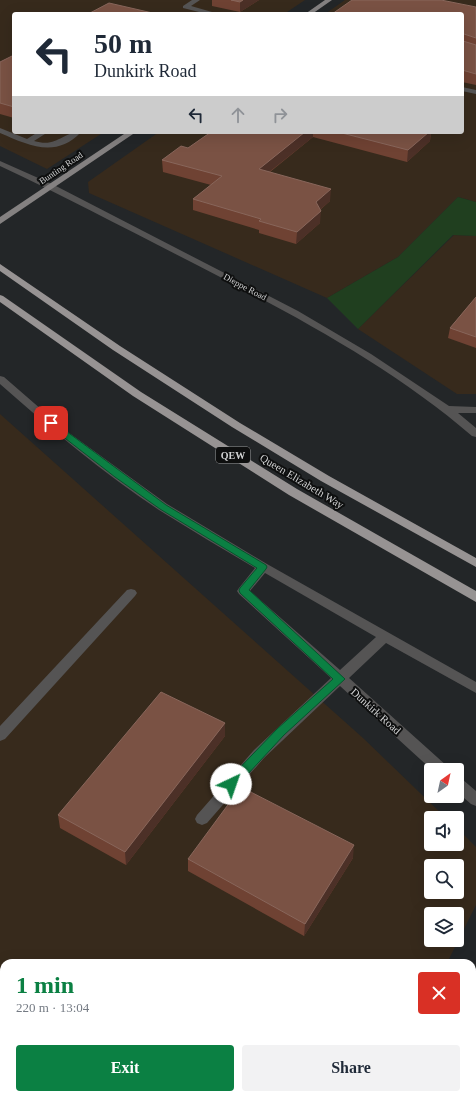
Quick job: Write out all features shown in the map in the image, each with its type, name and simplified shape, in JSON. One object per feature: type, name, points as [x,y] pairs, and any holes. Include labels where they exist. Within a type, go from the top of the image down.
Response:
[{"type":"highway","name":"Queen Elizabeth Way","points":[[0,267],[92,333],[236,426],[476,564]]},
{"type":"highway","name":"Queen Elizabeth Way","points":[[0,298],[137,394],[292,492],[476,597]]},
{"type":"main road","points":[[314,12],[329,0]]},
{"type":"main road","name":"Bunting Road","points":[[0,221],[129,134]]},
{"type":"street","points":[[197,0],[186,7],[207,12]]},
{"type":"street","points":[[464,89],[476,92]]},
{"type":"street","points":[[0,130],[26,142],[43,147],[55,146],[74,134]]},
{"type":"street","points":[[26,142],[40,134]]},
{"type":"street","name":"Dieppe Road","points":[[0,163],[51,187],[227,277],[295,314],[367,356],[447,409],[476,434]]},
{"type":"street","points":[[0,379],[61,432],[163,507],[263,567],[476,688]]},
{"type":"street","points":[[447,409],[476,410]]},
{"type":"street","name":"Dunkirk Road","points":[[263,567],[244,590],[340,679],[434,763]]},
{"type":"street","points":[[0,735],[131,593]]},
{"type":"street","points":[[202,819],[259,754],[385,636]]},
{"type":"street","points":[[464,789],[476,800]]},
{"type":"shaded area","points":[[0,0],[305,0],[287,12],[12,12],[12,134],[101,134],[47,169],[0,146]]},
{"type":"shaded area","points":[[345,0],[476,0],[476,202],[458,197],[398,257],[327,298],[89,193],[88,182],[156,134],[464,134],[464,12],[328,12]]},
{"type":"shaded area","points":[[454,235],[476,236],[476,394],[457,394],[358,329]]},
{"type":"shaded area","points":[[0,414],[363,738],[424,797],[424,803],[430,803],[439,811],[424,811],[424,851],[464,851],[464,835],[476,847],[476,905],[464,929],[464,907],[424,907],[424,947],[455,947],[449,959],[0,959]]},
{"type":"green space","points":[[458,197],[476,202],[476,236],[453,235],[358,329],[327,298],[398,257]]},
{"type":"building","points":[[231,0],[243,0],[240,2]]},
{"type":"building","points":[[352,0],[441,0],[476,7],[476,38],[464,34],[464,12],[335,12]]},
{"type":"building","points":[[109,3],[148,12],[92,12]]},
{"type":"building","points":[[464,41],[476,45],[476,74],[464,71]]},
{"type":"building","points":[[12,56],[12,106],[0,103],[0,62]]},
{"type":"building","points":[[208,134],[303,134],[259,169],[331,189],[316,202],[321,211],[297,232],[259,221],[261,219],[193,199],[222,176],[162,160],[181,146],[188,148]]},
{"type":"building","points":[[346,134],[427,134],[408,150]]},
{"type":"building","points":[[476,297],[476,337],[450,328]]},
{"type":"building","points":[[161,692],[225,723],[125,852],[58,815]]},
{"type":"building","points":[[241,787],[354,845],[305,924],[188,859]]},
{"type":"route","points":[[51,423],[118,475],[163,507],[263,567],[244,590],[340,679],[281,732],[231,784]]}]
